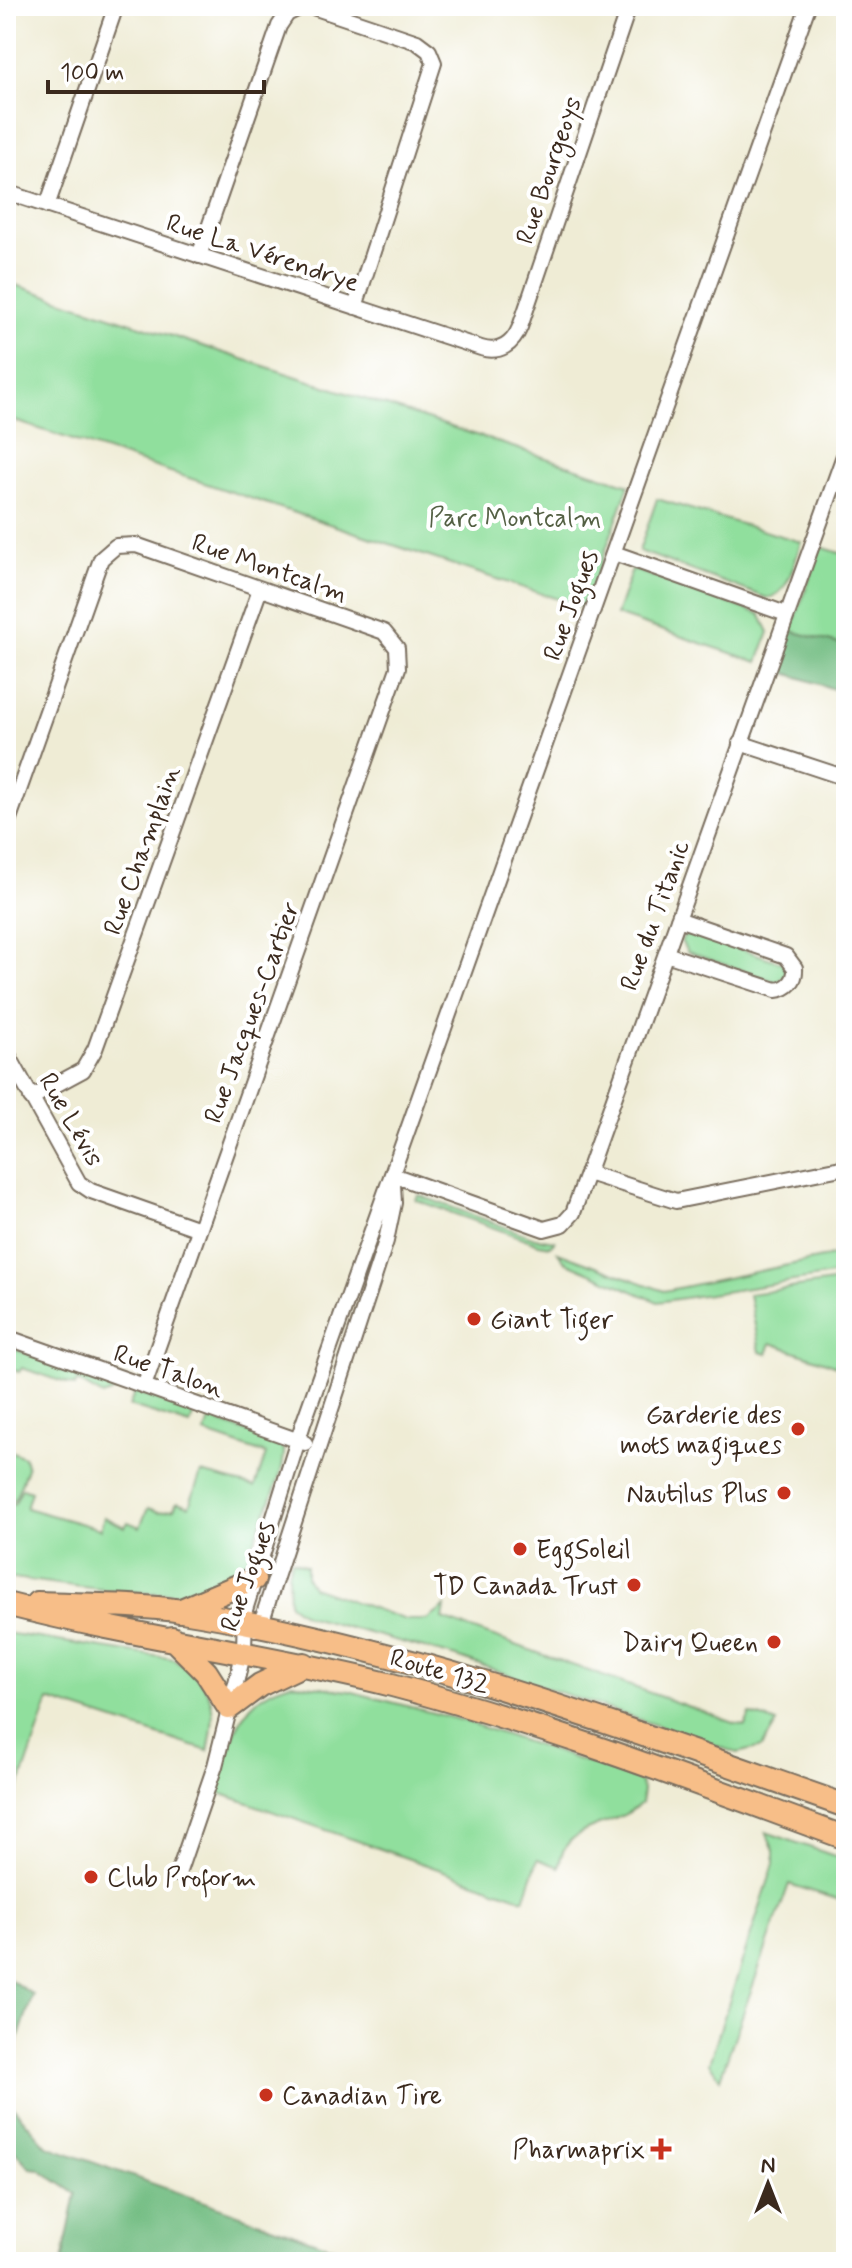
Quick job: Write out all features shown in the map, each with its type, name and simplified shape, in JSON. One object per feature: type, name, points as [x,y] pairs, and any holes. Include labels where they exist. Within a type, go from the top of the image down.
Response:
[{"type":"highway","points":[[179,1611],[201,1598],[254,1579]]},
{"type":"highway","name":"Route 132","points":[[6,1603],[179,1611],[251,1624],[432,1669],[551,1703],[846,1806]]},
{"type":"highway","name":"Route 132","points":[[6,1603],[88,1625],[244,1651],[416,1692],[521,1723],[846,1838]]},
{"type":"highway","points":[[172,1638],[206,1672],[229,1708],[260,1685],[304,1664]]},
{"type":"street","points":[[47,206],[116,6]]},
{"type":"street","points":[[199,256],[279,26],[287,14],[303,6]]},
{"type":"street","points":[[310,6],[417,42],[429,51],[434,63],[355,307]]},
{"type":"street","name":"Rue Bourgeoys","points":[[505,346],[520,327],[629,6]]},
{"type":"street","name":"Rue Jogues","points":[[251,1624],[254,1579],[297,1440],[808,6]]},
{"type":"street","name":"Rue La Vérendrye","points":[[6,192],[481,348],[493,350],[505,346]]},
{"type":"street","name":"Rue du Titanic","points":[[393,1175],[549,1229],[569,1219],[786,614],[843,468],[846,450]]},
{"type":"street","name":"Rue Montcalm","points":[[6,827],[101,559],[116,546],[136,545],[384,632],[399,652]]},
{"type":"street","points":[[614,553],[786,614]]},
{"type":"street","name":"Rue Champlain","points":[[31,1098],[76,1074],[91,1057],[260,589]]},
{"type":"street","name":"Rue Jacques-Cartier","points":[[144,1386],[398,668],[399,652]]},
{"type":"street","points":[[740,743],[846,778]]},
{"type":"street","points":[[666,954],[776,990],[786,987],[793,978],[795,968],[786,956],[678,919]]},
{"type":"street","name":"Rue Lévis","points":[[6,1051],[79,1183],[91,1191],[199,1229]]},
{"type":"street","points":[[588,1173],[676,1201],[846,1167]]},
{"type":"street","name":"Rue Jogues","points":[[178,1874],[214,1769],[251,1624],[316,1447],[390,1226],[393,1175]]},
{"type":"street","name":"Rue Talon","points":[[6,1337],[316,1447]]},
{"type":"green space","name":"Parc Montcalm","points":[[6,282],[629,485],[585,608],[6,418]]},
{"type":"green space","points":[[657,499],[801,542],[786,584],[775,596],[767,598],[639,551]]},
{"type":"green space","points":[[821,547],[846,555],[846,646],[791,631]]},
{"type":"green space","points":[[632,569],[760,614],[769,632],[758,662],[616,615]]},
{"type":"green space","points":[[791,631],[846,646],[846,693],[777,670]]},
{"type":"green space","points":[[693,933],[783,963],[787,974],[777,982],[687,952],[681,941],[684,936]]},
{"type":"green space","points":[[418,1195],[535,1238],[555,1241],[550,1246],[539,1244],[416,1200]]},
{"type":"green space","points":[[558,1252],[664,1291],[846,1253],[846,1273],[658,1302],[565,1262]]},
{"type":"green space","points":[[846,1280],[846,1369],[771,1343],[767,1354],[760,1352],[749,1294]]},
{"type":"green space","points":[[6,1346],[118,1386],[116,1391],[103,1396],[77,1381],[75,1386],[22,1368],[19,1372],[6,1367]]},
{"type":"green space","points":[[135,1392],[194,1413],[190,1425],[129,1406]]},
{"type":"green space","points":[[211,1419],[279,1444],[284,1451],[279,1478],[250,1553],[231,1581],[213,1589],[156,1593],[6,1577],[6,1506],[15,1503],[22,1488],[31,1491],[26,1508],[100,1529],[104,1517],[125,1527],[128,1522],[140,1527],[148,1508],[159,1512],[174,1509],[177,1502],[189,1506],[201,1473],[255,1487],[266,1454],[204,1433]]},
{"type":"green space","points":[[6,1449],[24,1457],[27,1468],[15,1499],[6,1504]]},
{"type":"green space","points":[[292,1560],[306,1566],[306,1577],[312,1587],[406,1620],[427,1620],[445,1607],[443,1619],[737,1724],[745,1726],[750,1714],[777,1723],[762,1747],[737,1753],[457,1657],[306,1616],[289,1604],[288,1574]]},
{"type":"green space","points":[[6,1633],[174,1659],[198,1678],[210,1698],[213,1721],[208,1751],[49,1700],[6,1825]]},
{"type":"green space","points":[[292,1683],[349,1691],[464,1721],[639,1780],[643,1790],[641,1803],[630,1812],[591,1828],[570,1841],[559,1867],[538,1859],[524,1899],[217,1792],[232,1740],[247,1711],[273,1689]]},
{"type":"green space","points":[[766,1832],[846,1860],[846,1902],[789,1884],[720,2078],[709,2063],[774,1864],[774,1850]]},
{"type":"green space","points":[[6,1977],[33,1995],[6,2075]]},
{"type":"green space","points":[[6,2099],[47,2146],[373,2262],[62,2262],[76,2194],[39,2169],[30,2168],[6,2141]]},
{"type":"place","name":"Giant Tiger","points":[[474,1319]]},
{"type":"place","name":"Garderie des mots magiques","points":[[798,1429]]},
{"type":"place","name":"Nautilus Plus","points":[[784,1493]]},
{"type":"place","name":"EggSoleil","points":[[520,1549]]},
{"type":"place","name":"TD Canada Trust","points":[[634,1585]]},
{"type":"place","name":"Dairy Queen","points":[[774,1642]]},
{"type":"place","name":"Club Proform","points":[[91,1877]]},
{"type":"place","name":"Canadian Tire","points":[[266,2095]]},
{"type":"place","name":"Pharmaprix","points":[[661,2149]]}]
